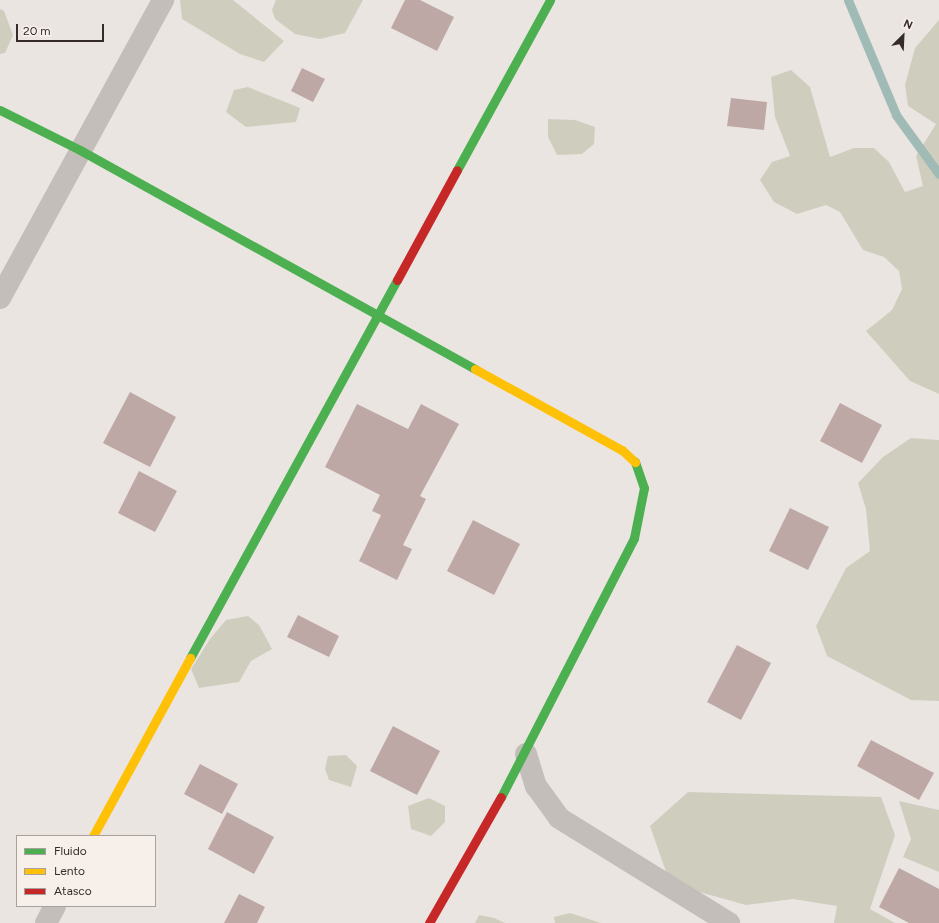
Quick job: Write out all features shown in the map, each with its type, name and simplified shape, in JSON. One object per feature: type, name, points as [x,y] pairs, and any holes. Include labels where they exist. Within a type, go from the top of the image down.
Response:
[{"type":"street","points":[[0,298],[80,150],[164,0]]},
{"type":"street","points":[[94,835],[550,0]]},
{"type":"street","points":[[0,110],[80,150],[622,450],[636,463],[644,488],[634,538],[526,754],[429,923]]},
{"type":"street","points":[[526,754],[536,786],[559,818],[729,923]]},
{"type":"street","points":[[46,923],[54,907]]},
{"type":"shaded area","points":[[180,0],[233,0],[284,41],[264,62],[240,54],[182,19]]},
{"type":"shaded area","points":[[276,0],[363,0],[345,33],[320,39],[295,34],[275,19],[272,10]]},
{"type":"shaded area","points":[[0,9],[4,11],[13,35],[5,53],[0,54]]},
{"type":"shaded area","points":[[939,20],[939,394],[910,381],[866,331],[892,310],[902,289],[899,271],[884,257],[863,250],[840,212],[826,205],[797,214],[774,202],[760,180],[772,162],[790,156],[775,117],[771,77],[791,70],[810,87],[830,157],[854,148],[874,148],[889,162],[905,192],[923,186],[916,156],[936,124],[908,106],[905,85],[915,48]]},
{"type":"shaded area","points":[[248,87],[300,108],[296,122],[246,127],[226,112],[234,90]]},
{"type":"shaded area","points":[[548,119],[575,120],[595,127],[594,144],[582,154],[557,155],[548,137]]},
{"type":"shaded area","points":[[911,438],[939,440],[939,701],[911,700],[827,656],[816,626],[846,568],[870,551],[866,509],[858,483],[883,457]]},
{"type":"shaded area","points":[[248,616],[259,625],[272,649],[251,661],[239,682],[199,688],[191,669],[210,639],[226,620]]},
{"type":"shaded area","points":[[346,755],[357,766],[351,787],[329,780],[325,769],[328,756]]},
{"type":"shaded area","points":[[688,792],[881,797],[895,835],[870,909],[895,923],[834,923],[837,906],[793,899],[746,905],[696,891],[666,872],[650,826]]},
{"type":"shaded area","points":[[429,798],[445,806],[445,822],[431,836],[411,829],[408,806]]},
{"type":"shaded area","points":[[899,801],[939,810],[939,872],[903,857],[911,839]]},
{"type":"shaded area","points":[[570,913],[601,923],[555,923],[554,917]]},
{"type":"shaded area","points":[[479,915],[494,918],[505,923],[475,923]]},
{"type":"building","points":[[405,0],[420,0],[454,17],[437,51],[391,28]]},
{"type":"building","points":[[302,68],[325,79],[313,102],[291,91]]},
{"type":"building","points":[[731,98],[767,102],[764,130],[727,126]]},
{"type":"building","points":[[130,392],[176,417],[150,467],[103,443]]},
{"type":"building","points":[[840,403],[882,425],[862,463],[820,441]]},
{"type":"building","points":[[357,404],[408,429],[421,404],[459,424],[420,496],[426,499],[403,545],[412,549],[397,580],[359,561],[381,515],[372,511],[380,495],[325,467]]},
{"type":"building","points":[[139,471],[177,491],[155,532],[118,513]]},
{"type":"building","points":[[790,508],[829,527],[808,570],[769,551]]},
{"type":"building","points":[[473,520],[520,544],[494,595],[447,571]]},
{"type":"building","points":[[298,615],[339,636],[329,657],[287,637]]},
{"type":"building","points":[[737,645],[771,663],[741,720],[707,702]]},
{"type":"building","points":[[393,726],[440,751],[417,795],[370,771]]},
{"type":"building","points":[[871,740],[934,773],[919,800],[857,766]]},
{"type":"building","points":[[200,764],[238,784],[222,814],[184,794]]},
{"type":"building","points":[[227,812],[274,837],[254,874],[208,849]]},
{"type":"building","points":[[899,868],[939,889],[939,923],[909,923],[879,907]]},
{"type":"building","points":[[239,894],[265,907],[257,923],[224,923]]},
{"type":"waterway","points":[[848,0],[896,115],[939,174]]},
{"type":"traffic: fast","points":[[457,170],[550,0]]},
{"type":"traffic: fast","points":[[0,110],[80,150],[475,369]]},
{"type":"traffic: fast","points":[[190,658],[397,280]]},
{"type":"traffic: fast","points":[[501,797],[634,538],[644,488],[635,462]]},
{"type":"traffic: slow","points":[[475,369],[622,450],[635,462]]},
{"type":"traffic: slow","points":[[94,835],[190,658]]},
{"type":"traffic: jam","points":[[397,280],[457,170]]},
{"type":"traffic: jam","points":[[429,923],[501,797]]}]
